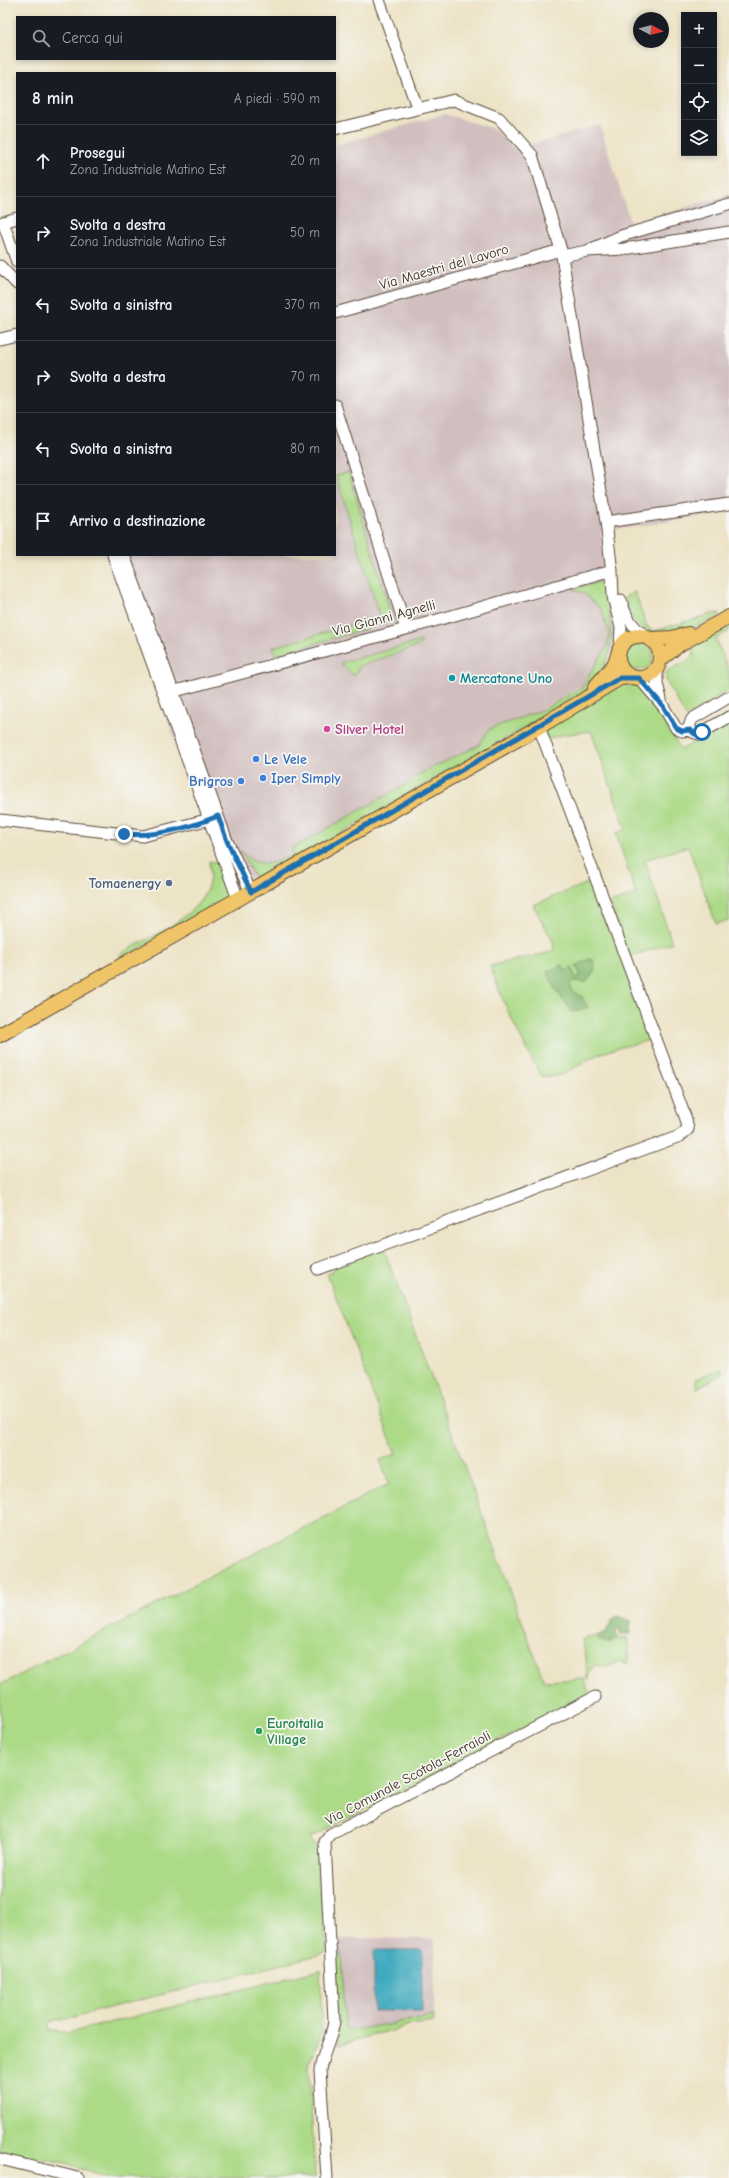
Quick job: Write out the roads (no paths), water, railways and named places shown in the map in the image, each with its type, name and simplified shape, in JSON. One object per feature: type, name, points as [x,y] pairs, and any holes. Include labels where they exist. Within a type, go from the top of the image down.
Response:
[{"type":"main road","points":[[0,1035],[538,727],[620,678],[649,676],[672,649],[729,617]]},
{"type":"main road","points":[[579,702],[614,665],[620,649],[630,637],[671,638],[706,630]]},
{"type":"main road","points":[[649,638],[659,648],[659,664]]},
{"type":"main road","points":[[620,649],[620,666],[626,674],[636,678]]},
{"type":"street","points":[[380,0],[417,107]]},
{"type":"street","points":[[336,129],[417,107],[454,100],[499,118],[532,155],[561,253],[606,522],[612,571],[613,597],[620,628],[620,649]]},
{"type":"street","points":[[587,251],[621,236],[729,204]]},
{"type":"street","points":[[16,218],[3,222],[16,259]]},
{"type":"street","points":[[587,251],[624,249],[729,232]]},
{"type":"street","name":"Via Maestri del Lavoro","points":[[336,313],[561,253],[587,251]]},
{"type":"street","points":[[0,266],[16,283]]},
{"type":"street","points":[[0,339],[16,335]]},
{"type":"street","points":[[336,408],[406,629]]},
{"type":"street","points":[[606,522],[729,504]]},
{"type":"street","points":[[113,556],[169,692]]},
{"type":"street","points":[[124,556],[169,692],[214,818],[238,899]]},
{"type":"street","points":[[612,571],[626,616],[637,630],[649,638]]},
{"type":"street","name":"Via Gianni Agnelli","points":[[169,692],[406,629],[612,571]]},
{"type":"street","points":[[659,664],[657,684],[663,706]]},
{"type":"street","points":[[636,678],[663,706],[678,729],[682,731],[690,730],[699,734],[729,717]]},
{"type":"street","points":[[690,730],[688,724],[692,719],[729,697]]},
{"type":"street","points":[[318,1269],[680,1136],[688,1129],[686,1119],[538,727]]},
{"type":"street","points":[[214,818],[227,841],[251,892]]},
{"type":"street","points":[[0,820],[143,836],[214,818]]},
{"type":"street","name":"Via Comunale Scotola-Ferraioli","points":[[327,2178],[320,2071],[323,2055],[330,2041],[334,2021],[325,1842],[331,1834],[595,1697]]},
{"type":"street","points":[[0,2159],[73,2177]]},
{"type":"water","points":[[374,1950],[422,1950],[422,2011],[374,2011]]},
{"type":"place","name":"Mercatone Uno","points":[[452,678]]},
{"type":"place","name":"Silver Hotel","points":[[327,729]]},
{"type":"place","name":"Le Vele","points":[[256,759]]},
{"type":"place","name":"Iper Simply","points":[[263,778]]},
{"type":"place","name":"Brigros","points":[[241,781]]},
{"type":"place","name":"Tomaenergy","points":[[169,883]]},
{"type":"place","name":"Euroitalia Village","points":[[259,1731]]}]
